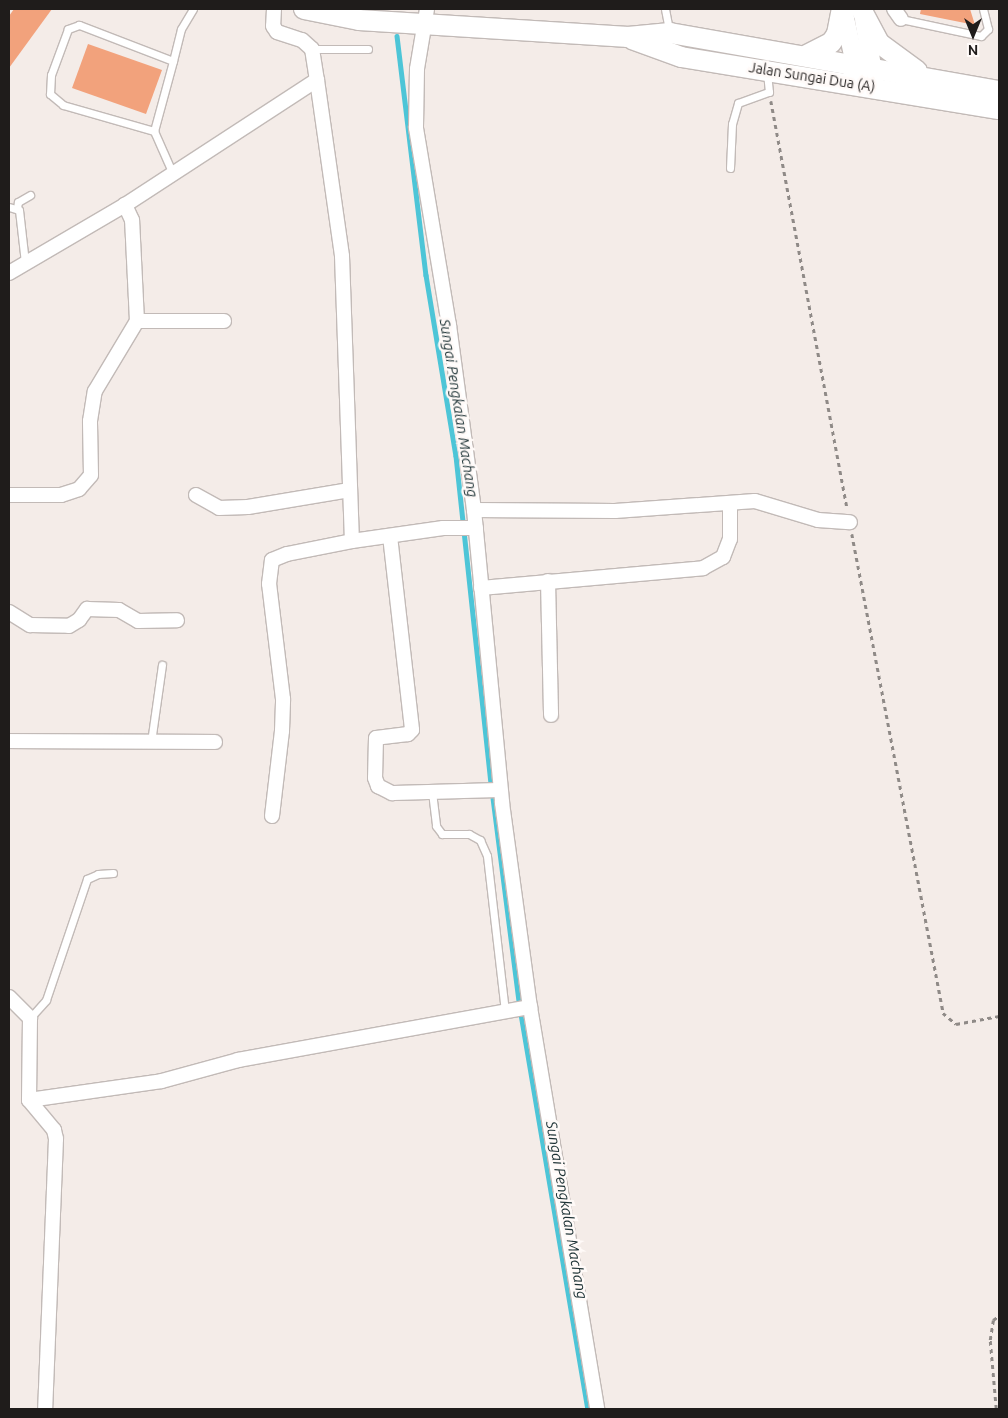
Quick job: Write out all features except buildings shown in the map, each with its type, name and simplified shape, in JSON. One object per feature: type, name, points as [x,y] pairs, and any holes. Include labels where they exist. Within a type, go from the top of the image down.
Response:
[{"type":"main road","name":"Jalan Sungai Dua (A)","points":[[304,9],[359,20],[426,16],[628,38],[670,33],[807,55],[862,75],[999,109]]},
{"type":"main road","points":[[807,55],[830,43],[840,23],[843,9]]},
{"type":"main road","points":[[861,9],[872,33],[891,55],[932,79]]},
{"type":"main road","name":"Jalan Sungai Dua (A)","points":[[628,38],[680,57],[766,69],[932,79],[999,91]]},
{"type":"street","points":[[274,9],[273,26],[276,32],[302,40],[312,49],[318,80],[342,256],[352,541]]},
{"type":"street","points":[[843,9],[862,75]]},
{"type":"street","points":[[861,9],[862,75]]},
{"type":"street","points":[[426,16],[417,69],[416,128],[449,325],[474,510],[474,528],[500,790],[530,1007],[597,1409]]},
{"type":"street","points":[[9,273],[125,205],[318,80]]},
{"type":"street","points":[[9,494],[61,495],[86,483],[91,475],[90,421],[95,391],[137,321],[132,220],[125,205]]},
{"type":"street","points":[[137,321],[224,321]]},
{"type":"street","points":[[196,495],[219,508],[238,507],[350,490]]},
{"type":"street","points":[[474,510],[615,511],[755,501],[818,520],[850,522]]},
{"type":"street","points":[[481,588],[703,568],[723,557],[730,539],[730,504]]},
{"type":"street","points":[[272,816],[282,732],[283,699],[268,570],[272,560],[287,554],[352,541],[443,528],[474,528]]},
{"type":"street","points":[[390,536],[412,730],[408,734],[376,738],[375,778],[378,786],[392,793],[500,790]]},
{"type":"street","points":[[548,581],[551,715]]},
{"type":"street","points":[[9,612],[30,625],[69,626],[79,620],[87,606],[118,610],[138,621],[177,620]]},
{"type":"street","points":[[9,741],[215,742]]},
{"type":"street","points":[[9,997],[30,1018],[29,1100],[54,1130],[56,1139],[45,1409]]},
{"type":"street","points":[[29,1100],[162,1082],[238,1060],[530,1007]]},
{"type":"lane","points":[[173,175],[154,131],[181,29],[193,9]]},
{"type":"lane","points":[[665,9],[670,33]]},
{"type":"lane","points":[[898,14],[981,36],[988,29],[983,9]]},
{"type":"lane","points":[[154,131],[63,105],[50,94],[51,75],[68,29],[79,25],[173,61]]},
{"type":"lane","points":[[312,49],[368,49]]},
{"type":"lane","points":[[730,168],[732,124],[738,103],[769,92],[766,69]]},
{"type":"lane","points":[[25,263],[17,208],[18,202],[30,195]]},
{"type":"lane","points":[[9,207],[17,208]]},
{"type":"lane","points":[[151,742],[162,665]]},
{"type":"lane","points":[[432,792],[436,826],[442,834],[470,834],[480,840],[487,856],[505,1012]]},
{"type":"lane","points":[[30,1018],[46,1000],[86,879],[98,874],[113,873]]},
{"type":"path","points":[[769,92],[944,1013],[956,1024],[999,1016]]},
{"type":"path","points":[[996,1409],[990,1340],[993,1320],[999,1316]]},
{"type":"waterway","name":"Sungai Pengkalan Machang","points":[[397,36],[426,275],[456,456],[491,784]]},
{"type":"waterway","name":"Sungai Pengkalan Machang","points":[[493,798],[519,1001]]},
{"type":"waterway","name":"Sungai Pengkalan Machang","points":[[521,1014],[588,1409]]}]
